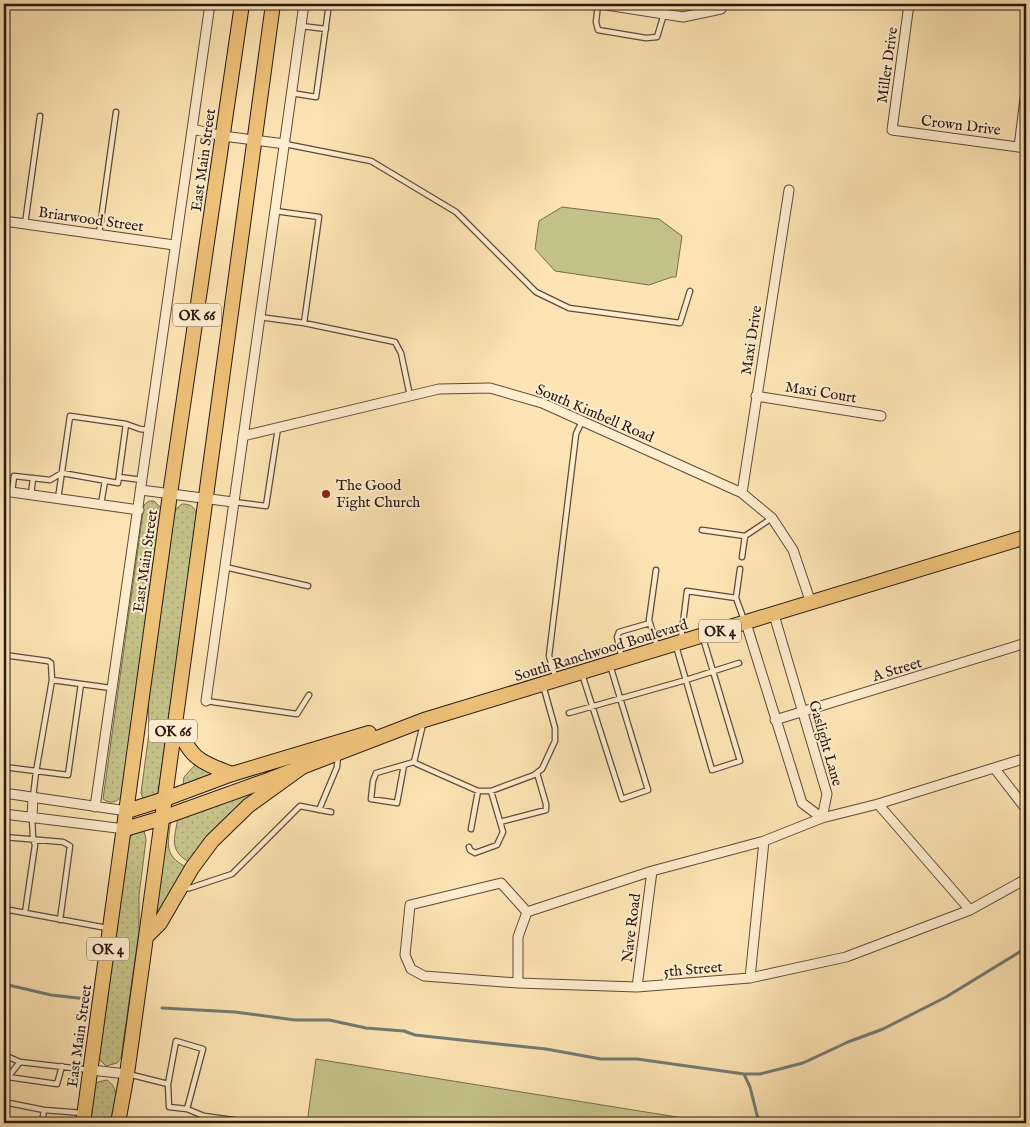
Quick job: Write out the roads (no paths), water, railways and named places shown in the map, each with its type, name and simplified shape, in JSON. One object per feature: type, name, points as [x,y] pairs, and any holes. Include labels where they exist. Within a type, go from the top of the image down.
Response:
[{"type":"main road","name":"East Main Street","points":[[84,1118],[170,494],[242,4]]},
{"type":"main road","name":"OK 66","points":[[146,938],[273,4]]},
{"type":"main road","name":"South Ranchwood Boulevard","points":[[125,829],[162,818],[302,768],[419,722],[1026,537]]},
{"type":"main road","points":[[174,722],[186,746],[196,759],[232,774]]},
{"type":"main road","name":"South Ranchwood Boulevard","points":[[165,799],[232,774],[361,735],[419,722]]},
{"type":"main road","name":"OK 4","points":[[118,1123],[127,1074],[146,938],[160,924],[192,868],[212,841],[248,806],[302,768]]},
{"type":"main road","name":"OK 4","points":[[127,811],[165,799]]},
{"type":"street","name":"East Main Street","points":[[95,807],[210,4]]},
{"type":"street","points":[[206,701],[232,502],[304,4]]},
{"type":"street","points":[[599,4],[683,17],[722,6]]},
{"type":"street","name":"Miller Drive","points":[[892,130],[909,4]]},
{"type":"street","points":[[1022,147],[1026,90]]},
{"type":"street","points":[[192,129],[223,136],[285,144]]},
{"type":"street","name":"Crown Drive","points":[[892,130],[1022,147]]},
{"type":"street","name":"Maxi Drive","points":[[742,493],[789,190]]},
{"type":"street","name":"Briarwood Street","points":[[4,221],[174,245]]},
{"type":"street","name":"South Kimbell Road","points":[[243,436],[439,390],[490,388],[542,403],[742,493],[772,518],[794,550],[811,603]]},
{"type":"street","name":"Maxi Court","points":[[756,396],[881,416]]},
{"type":"street","points":[[141,490],[232,502]]},
{"type":"street","points":[[8,492],[139,510]]},
{"type":"street","name":"Gaslight Lane","points":[[774,615],[827,794],[822,818]]},
{"type":"street","points":[[746,623],[802,803],[822,818]]},
{"type":"street","name":"A Street","points":[[775,720],[1026,643]]},
{"type":"street","points":[[518,983],[518,937],[527,912],[652,871],[764,841],[822,818],[878,804],[1026,758]]},
{"type":"street","points":[[995,769],[1026,809]]},
{"type":"street","points":[[4,793],[127,811]]},
{"type":"street","points":[[32,817],[33,798]]},
{"type":"street","points":[[878,804],[970,910]]},
{"type":"street","points":[[4,814],[125,829]]},
{"type":"street","points":[[750,978],[764,841]]},
{"type":"street","name":"Nave Road","points":[[638,987],[652,871]]},
{"type":"street","name":"5th Street","points":[[527,912],[501,883],[410,904],[405,955],[411,969],[424,976],[518,983],[638,987],[750,978],[846,957],[970,910],[1026,879]]},
{"type":"street","points":[[91,1070],[127,1074]]},
{"type":"lane","points":[[291,93],[316,96],[330,4]]},
{"type":"lane","points":[[599,4],[596,22],[598,30],[646,38],[657,37],[664,14]]},
{"type":"lane","points":[[301,26],[326,29]]},
{"type":"lane","points":[[99,234],[116,112]]},
{"type":"lane","points":[[25,224],[40,116]]},
{"type":"lane","points":[[285,144],[371,161],[456,212],[536,292],[569,308],[680,323],[690,291]]},
{"type":"lane","points":[[275,211],[319,217],[304,323]]},
{"type":"lane","points":[[259,317],[304,323],[395,342],[401,353],[410,396]]},
{"type":"lane","points":[[58,498],[70,416],[126,424],[140,430],[150,430]]},
{"type":"lane","points":[[557,680],[549,656],[576,434],[582,420]]},
{"type":"lane","points":[[8,492],[14,476],[50,480],[62,473],[118,483],[126,424]]},
{"type":"lane","points":[[232,502],[266,506],[278,428]]},
{"type":"lane","points":[[119,477],[142,480]]},
{"type":"lane","points":[[31,495],[33,478]]},
{"type":"lane","points":[[101,504],[104,481]]},
{"type":"lane","points":[[702,530],[745,536],[772,518]]},
{"type":"lane","points":[[742,556],[745,536]]},
{"type":"lane","points":[[224,566],[308,586]]},
{"type":"lane","points":[[740,569],[736,598],[746,623]]},
{"type":"lane","points":[[656,570],[649,620],[658,649]]},
{"type":"lane","points":[[703,636],[740,761],[712,770],[686,680],[678,644],[687,591],[736,598]]},
{"type":"lane","points":[[582,673],[622,799],[648,790],[620,699],[616,662],[619,632],[650,623]]},
{"type":"lane","points":[[4,654],[51,663],[52,680],[33,798]]},
{"type":"lane","points":[[569,713],[686,680],[739,662]]},
{"type":"lane","points":[[52,680],[113,688]]},
{"type":"lane","points":[[4,767],[68,775],[81,684]]},
{"type":"lane","points":[[404,765],[397,803],[371,799],[376,773],[414,762],[478,791],[491,791],[538,773],[542,769],[555,741],[555,728],[543,684]]},
{"type":"lane","points":[[206,701],[297,714],[309,695]]},
{"type":"lane","points":[[414,762],[419,722]]},
{"type":"lane","points":[[319,810],[337,767],[338,753]]},
{"type":"lane","points":[[500,822],[546,810],[538,773]]},
{"type":"lane","points":[[471,829],[478,791]]},
{"type":"lane","points":[[469,847],[475,853],[496,845],[502,832],[491,791]]},
{"type":"lane","points":[[179,889],[190,888],[232,874],[300,806],[331,812]]},
{"type":"lane","points":[[25,913],[35,845],[32,817]]},
{"type":"lane","points":[[4,837],[63,842],[70,846],[60,920]]},
{"type":"lane","points":[[4,909],[111,929]]},
{"type":"lane","points":[[187,1109],[203,1049],[176,1040],[168,1084],[169,1107],[187,1109],[204,1116],[240,1122]]},
{"type":"lane","points":[[4,1055],[20,1062],[91,1070]]},
{"type":"lane","points":[[20,1062],[8,1077],[57,1084],[62,1066]]},
{"type":"lane","points":[[127,1074],[168,1084]]},
{"type":"lane","points":[[4,1102],[84,1118]]},
{"type":"lane","points":[[42,1123],[44,1110]]},
{"type":"waterway","points":[[162,1008],[235,1012],[295,1020],[329,1020],[366,1028],[546,1049],[601,1059],[637,1059],[744,1074],[760,1074],[803,1063],[848,1042],[883,1029],[946,997],[1026,948]]},
{"type":"waterway","points":[[4,984],[51,995],[87,999]]},
{"type":"waterway","points":[[744,1074],[750,1087],[759,1123]]},
{"type":"place","name":"The Good Fight Church","points":[[326,494]]}]
